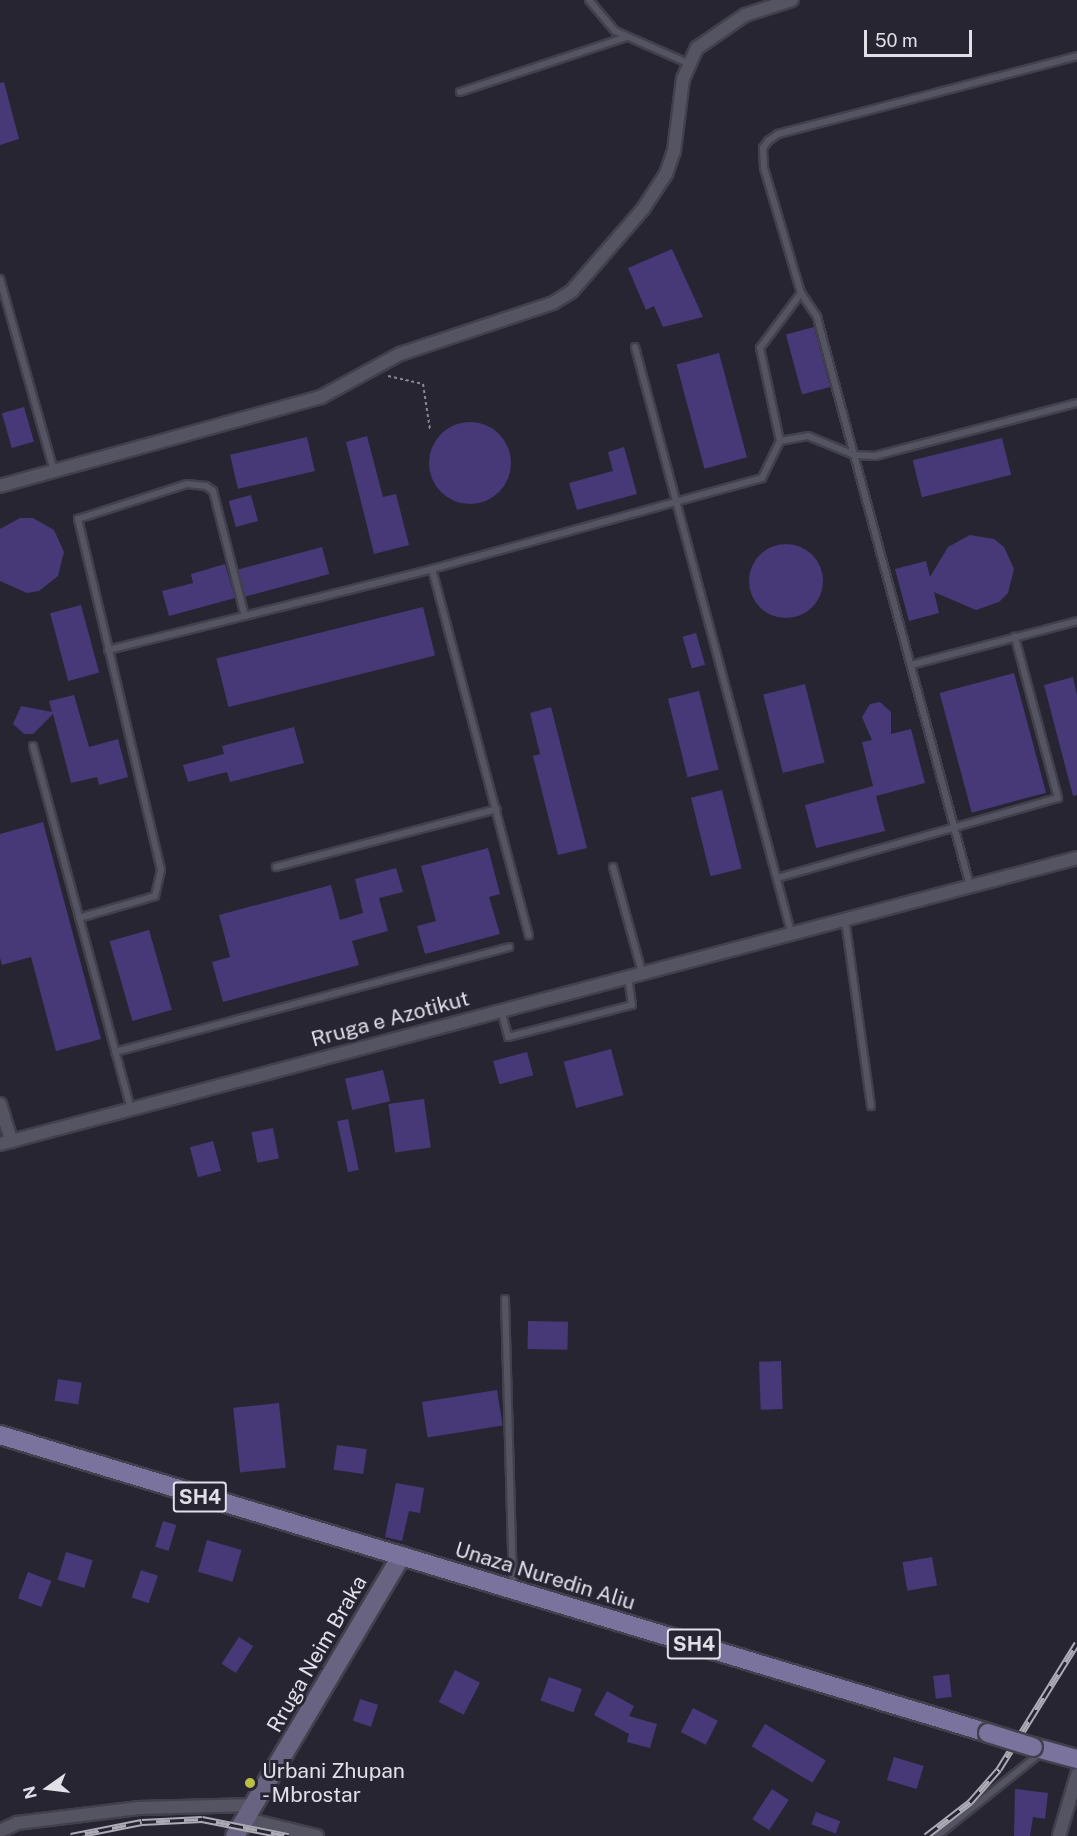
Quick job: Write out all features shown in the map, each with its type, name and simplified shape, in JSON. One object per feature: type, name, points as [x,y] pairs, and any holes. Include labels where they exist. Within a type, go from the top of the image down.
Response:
[{"type":"main road","name":"Unaza Nuredin Aliu","points":[[0,1435],[1077,1759]]},
{"type":"street","points":[[0,486],[295,405],[400,354],[553,303],[572,291],[643,209],[666,174],[688,63],[722,27],[792,0]]},
{"type":"street","name":"Rruga e Azotikut","points":[[5,1143],[791,932],[1077,858]]},
{"type":"street","points":[[0,1104],[5,1143]]},
{"type":"street","name":"Rruga Neim Braka","points":[[235,1836],[401,1556]]},
{"type":"street","points":[[1059,1836],[1077,1775]]},
{"type":"street","points":[[0,1831],[17,1823],[139,1808],[250,1812],[317,1836]]},
{"type":"lane","points":[[589,0],[626,37],[688,63]]},
{"type":"lane","points":[[460,92],[626,37]]},
{"type":"lane","points":[[970,886],[817,317],[801,293],[764,168],[763,148],[778,134],[1077,56]]},
{"type":"lane","points":[[0,279],[54,471]]},
{"type":"lane","points":[[108,650],[243,613],[432,569],[762,478],[780,441],[760,348],[801,293]]},
{"type":"lane","points":[[635,347],[791,932]]},
{"type":"lane","points":[[780,441],[808,436],[854,455],[875,456],[1077,403]]},
{"type":"lane","points":[[79,918],[143,902],[155,897],[160,888],[159,849],[108,650],[78,519],[187,484],[198,483],[213,492],[243,613]]},
{"type":"lane","points":[[432,569],[529,935]]},
{"type":"lane","points":[[911,665],[1077,621]]},
{"type":"lane","points":[[777,878],[1058,798],[1015,637]]},
{"type":"lane","points":[[33,746],[131,1109]]},
{"type":"lane","points":[[276,867],[497,808]]},
{"type":"lane","points":[[614,867],[642,972]]},
{"type":"lane","points":[[845,918],[871,1106]]},
{"type":"lane","points":[[115,1052],[509,947]]},
{"type":"lane","points":[[501,1010],[508,1037],[632,1005],[628,976]]},
{"type":"lane","points":[[505,1299],[513,1590]]},
{"type":"lane","points":[[937,1836],[1039,1748]]},
{"type":"path","points":[[368,370],[423,384],[430,430]]},
{"type":"building","points":[[4,82],[19,139],[0,145],[0,83]]},
{"type":"building","points":[[672,249],[703,317],[663,327],[654,306],[646,310],[628,268]]},
{"type":"building","points":[[814,327],[830,387],[802,394],[786,335]]},
{"type":"building","points":[[719,353],[747,457],[704,469],[676,364]]},
{"type":"building","points":[[24,407],[34,442],[12,448],[2,413]]},
{"type":"building","points":[[470,422],[486,425],[499,434],[508,447],[511,463],[508,479],[499,492],[486,501],[470,504],[454,501],[441,492],[432,479],[429,463],[432,447],[441,434],[454,425]]},
{"type":"building","points":[[367,436],[383,497],[396,494],[409,545],[374,554],[346,442]]},
{"type":"building","points":[[307,437],[315,471],[238,489],[230,455]]},
{"type":"building","points":[[1002,438],[1011,475],[922,497],[913,460]]},
{"type":"building","points":[[624,447],[637,494],[577,510],[569,483],[613,471],[608,452]]},
{"type":"building","points":[[251,495],[258,521],[236,527],[229,501]]},
{"type":"building","points":[[20,518],[33,518],[54,530],[64,552],[58,576],[39,591],[27,593],[0,581],[0,529]]},
{"type":"building","points":[[970,535],[994,539],[1004,547],[1014,569],[1008,593],[999,602],[976,610],[934,592],[939,613],[909,621],[895,569],[926,561],[930,577],[948,547]]},
{"type":"building","points":[[779,544],[793,544],[807,550],[817,560],[823,574],[823,588],[817,602],[807,612],[793,618],[779,618],[765,612],[755,602],[749,588],[749,574],[755,560],[765,550]]},
{"type":"building","points":[[322,547],[329,574],[245,597],[238,570]]},
{"type":"building","points":[[225,564],[235,598],[169,616],[162,591],[193,583],[191,574]]},
{"type":"building","points":[[81,605],[99,673],[68,681],[50,613]]},
{"type":"building","points":[[423,607],[435,656],[228,707],[216,659]]},
{"type":"building","points":[[696,633],[705,665],[692,669],[683,637]]},
{"type":"building","points":[[1014,673],[1046,793],[972,813],[940,693]]},
{"type":"building","points":[[1073,677],[1077,695],[1077,795],[1073,796],[1044,685]]},
{"type":"building","points":[[805,684],[825,763],[783,773],[763,694]]},
{"type":"building","points":[[699,691],[719,770],[688,777],[668,699]]},
{"type":"building","points":[[74,695],[89,747],[118,739],[128,777],[99,785],[97,777],[71,783],[53,714],[33,734],[24,734],[13,724],[21,706],[52,712],[49,701]]},
{"type":"building","points":[[880,702],[891,712],[891,734],[911,729],[925,783],[876,796],[885,831],[816,848],[805,805],[873,786],[862,742],[872,740],[862,717],[870,704]]},
{"type":"building","points":[[551,707],[587,848],[558,855],[533,756],[540,754],[530,713]]},
{"type":"building","points":[[294,727],[304,763],[230,782],[227,772],[188,782],[183,765],[224,754],[222,746]]},
{"type":"building","points":[[722,790],[742,869],[711,876],[691,798]]},
{"type":"building","points":[[43,822],[101,1039],[56,1051],[31,957],[2,965],[0,958],[0,834]]},
{"type":"building","points":[[488,848],[500,894],[489,897],[500,934],[425,954],[417,926],[436,921],[421,866]]},
{"type":"building","points":[[396,868],[403,892],[379,898],[388,931],[352,941],[359,965],[223,1002],[212,962],[230,957],[219,915],[331,885],[340,920],[363,913],[355,879]]},
{"type":"building","points":[[149,930],[172,1010],[132,1021],[110,941]]},
{"type":"building","points":[[611,1049],[623,1095],[576,1108],[564,1062]]},
{"type":"building","points":[[527,1052],[533,1075],[499,1084],[493,1061]]},
{"type":"building","points":[[383,1070],[390,1101],[352,1110],[345,1079]]},
{"type":"building","points":[[424,1099],[431,1148],[395,1153],[388,1104]]},
{"type":"building","points":[[348,1119],[359,1170],[348,1172],[337,1121]]},
{"type":"building","points":[[273,1128],[279,1158],[257,1163],[251,1132]]},
{"type":"building","points":[[213,1141],[221,1171],[198,1177],[190,1147]]},
{"type":"building","points":[[528,1321],[568,1322],[568,1350],[528,1349]]},
{"type":"building","points":[[781,1361],[783,1409],[761,1410],[759,1362]]},
{"type":"building","points":[[58,1379],[82,1383],[78,1404],[55,1401]]},
{"type":"building","points":[[497,1390],[503,1426],[428,1437],[422,1402]]},
{"type":"building","points":[[279,1403],[286,1468],[240,1472],[233,1408]]},
{"type":"building","points":[[337,1445],[367,1449],[363,1474],[334,1470]]},
{"type":"building","points":[[396,1483],[424,1488],[420,1513],[409,1511],[402,1541],[385,1537]]},
{"type":"building","points":[[163,1521],[176,1525],[168,1551],[155,1547]]},
{"type":"building","points":[[207,1540],[242,1550],[233,1582],[198,1572]]},
{"type":"building","points":[[66,1552],[93,1560],[84,1588],[58,1580]]},
{"type":"building","points":[[932,1557],[937,1586],[907,1591],[902,1562]]},
{"type":"building","points":[[141,1570],[158,1576],[149,1603],[132,1597]]},
{"type":"building","points":[[28,1572],[51,1581],[41,1607],[18,1598]]},
{"type":"building","points":[[239,1637],[253,1646],[236,1673],[222,1664]]},
{"type":"building","points":[[455,1670],[480,1683],[464,1715],[439,1702]]},
{"type":"building","points":[[949,1674],[952,1697],[936,1699],[933,1676]]},
{"type":"building","points":[[549,1677],[582,1689],[573,1712],[540,1700]]},
{"type":"building","points":[[607,1691],[634,1706],[629,1716],[657,1724],[650,1748],[627,1742],[629,1734],[594,1715]]},
{"type":"building","points":[[360,1699],[378,1705],[371,1727],[353,1721]]},
{"type":"building","points":[[693,1708],[718,1721],[706,1745],[681,1732]]},
{"type":"building","points":[[765,1724],[826,1761],[812,1783],[752,1746]]},
{"type":"building","points":[[894,1757],[924,1766],[917,1789],[887,1780]]},
{"type":"building","points":[[772,1789],[789,1800],[769,1830],[752,1819]]},
{"type":"building","points":[[1015,1789],[1048,1793],[1045,1819],[1033,1817],[1030,1836],[1014,1836]]},
{"type":"building","points":[[816,1812],[840,1821],[836,1833],[811,1824]]},
{"type":"railway","points":[[926,1836],[970,1802],[999,1769],[1077,1643]]},
{"type":"railway","points":[[71,1836],[142,1822],[202,1819],[288,1836]]},
{"type":"place","name":"Urbani Zhupan - Mbrostar","points":[[250,1783]]}]
